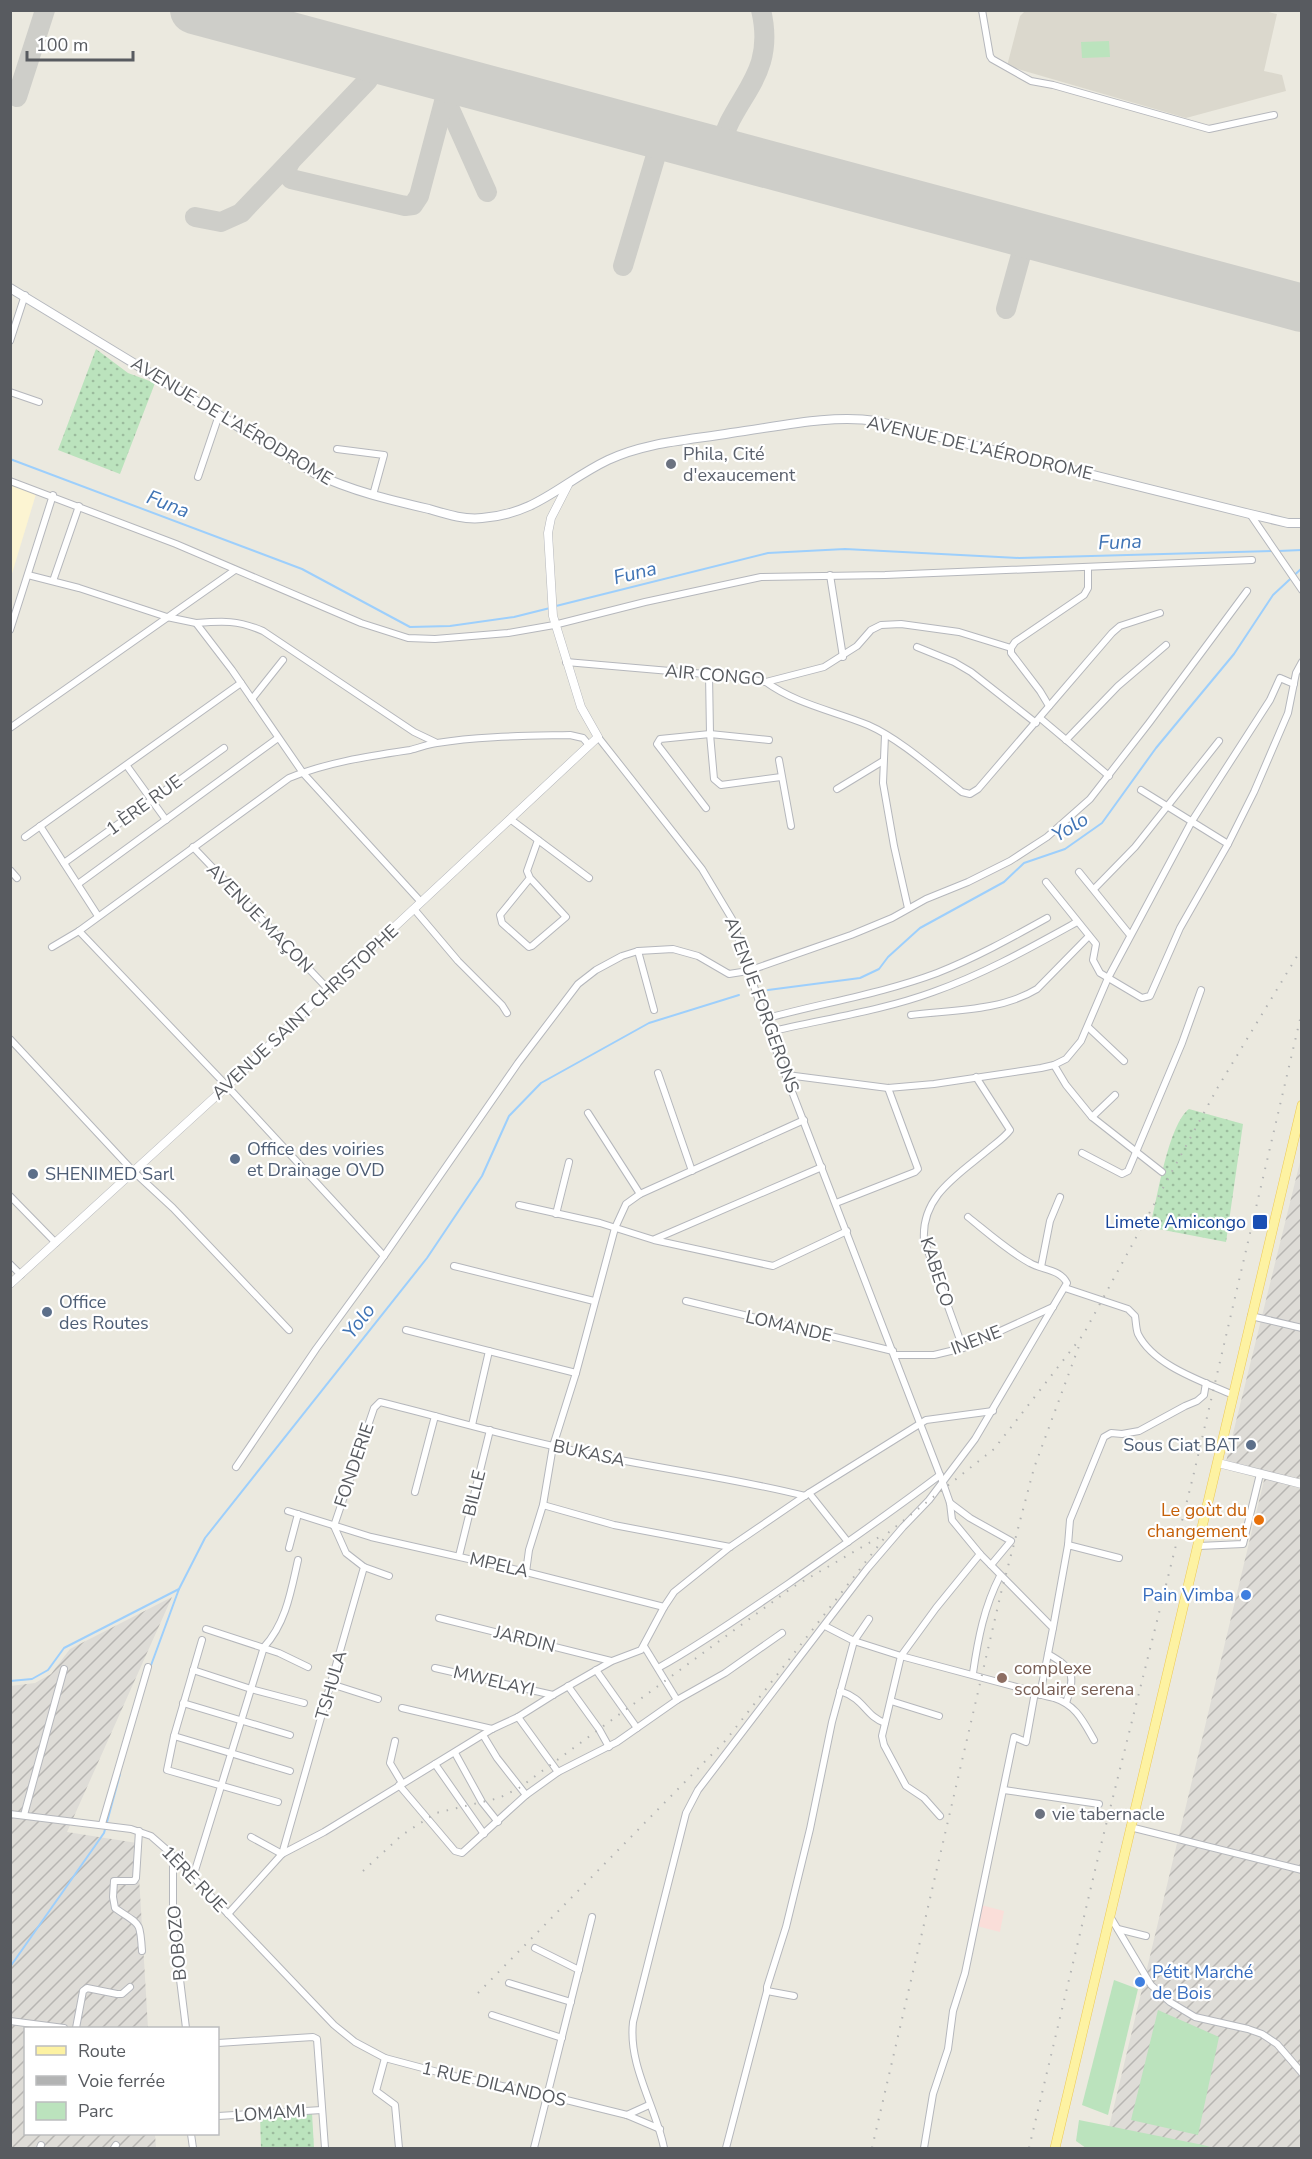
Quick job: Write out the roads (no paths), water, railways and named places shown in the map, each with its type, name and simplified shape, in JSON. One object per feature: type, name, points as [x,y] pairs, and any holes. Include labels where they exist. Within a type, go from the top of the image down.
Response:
[{"type":"main road","name":"AVENUE DE L’AÉRODROME","points":[[10,288],[25,295],[316,474],[339,485],[458,517],[479,519],[520,511],[609,459],[649,446],[767,428],[842,419],[861,419],[1288,523],[1302,523]]},
{"type":"main road","points":[[1055,2148],[1302,1105]]},
{"type":"street","points":[[982,10],[992,59],[1038,84],[1053,86],[1209,129],[1274,115]]},
{"type":"street","points":[[10,340],[25,295]]},
{"type":"street","points":[[10,392],[39,402]]},
{"type":"street","points":[[198,477],[219,416]]},
{"type":"street","points":[[337,449],[384,455],[373,495]]},
{"type":"street","points":[[10,481],[53,495],[361,623],[408,638],[435,639],[508,633],[553,621],[761,577],[885,575],[1252,560]]},
{"type":"street","name":"AVENUE FORGERONS","points":[[568,485],[551,518],[548,533],[551,593],[553,621],[581,707],[598,737],[702,869],[732,919],[764,1019],[940,1475],[950,1503],[952,1520],[1000,1576],[1053,1628]]},
{"type":"street","points":[[10,630],[53,495]]},
{"type":"street","points":[[53,581],[79,506]]},
{"type":"street","points":[[1250,514],[1302,590]]},
{"type":"street","points":[[1049,706],[1011,653],[1011,648],[1015,642],[1084,595],[1088,588],[1089,567]]},
{"type":"street","points":[[10,728],[235,570]]},
{"type":"street","points":[[28,575],[167,617],[196,623],[228,620],[248,625],[262,631],[414,732],[436,743]]},
{"type":"street","points":[[830,575],[843,657]]},
{"type":"street","points":[[236,1467],[316,1349],[384,1256],[518,1063],[578,984],[596,970],[622,956],[638,951],[673,949],[698,956],[729,974],[747,971],[851,935],[892,918],[926,899],[968,882],[1010,861],[1047,837],[1090,799],[1247,591]]},
{"type":"street","points":[[766,682],[779,692],[870,726],[962,792],[970,794],[978,789],[1120,626],[1160,613]]},
{"type":"street","points":[[196,623],[303,773],[421,902]]},
{"type":"street","name":"AIR CONGO","points":[[566,662],[709,674],[766,682],[825,667],[857,646],[871,630],[882,625],[900,624],[959,632],[1011,648]]},
{"type":"street","points":[[1066,740],[1118,686],[1166,645]]},
{"type":"street","points":[[917,647],[954,662],[971,672],[1066,740],[1109,776]]},
{"type":"street","points":[[252,699],[283,660]]},
{"type":"street","points":[[1046,882],[1096,944],[1093,960],[1101,973],[1142,998],[1149,996],[1180,928],[1228,844],[1272,753],[1288,713],[1294,684],[1302,662]]},
{"type":"street","points":[[709,674],[710,734],[714,779],[718,784],[781,777]]},
{"type":"street","points":[[786,1076],[888,1088],[934,1084],[1054,1065],[1071,1054],[1088,1027],[1108,978],[1192,821],[1270,700],[1280,678],[1294,684]]},
{"type":"street","points":[[25,837],[241,683]]},
{"type":"street","points":[[706,808],[657,744],[662,738],[710,734],[769,740]]},
{"type":"street","points":[[52,947],[79,931],[289,778],[357,759],[436,743],[570,735],[583,738],[589,745]]},
{"type":"street","points":[[885,735],[883,783],[908,908]]},
{"type":"street","name":"AVENUE SAINT CHRISTOPHE","points":[[10,1284],[227,1086],[598,737]]},
{"type":"street","points":[[78,884],[278,738]]},
{"type":"street","points":[[1094,889],[1135,847],[1219,741]]},
{"type":"street","name":"1 ÈRE RUE","points":[[64,863],[224,748]]},
{"type":"street","points":[[779,760],[791,826]]},
{"type":"street","points":[[837,789],[883,761]]},
{"type":"street","points":[[127,766],[166,820]]},
{"type":"street","points":[[1141,790],[1228,844]]},
{"type":"street","points":[[510,819],[589,878]]},
{"type":"street","points":[[40,826],[98,916]]},
{"type":"street","points":[[530,878],[500,915],[502,923],[529,947],[566,917],[530,878],[527,871],[538,840]]},
{"type":"street","name":"AVENUE MAÇON","points":[[193,847],[328,989]]},
{"type":"street","points":[[10,870],[17,878]]},
{"type":"street","points":[[1079,872],[1130,935]]},
{"type":"street","points":[[414,909],[458,961],[502,1005],[507,1013]]},
{"type":"street","points":[[764,1019],[888,988],[937,973],[1001,944],[1047,918]]},
{"type":"street","points":[[769,1032],[930,993],[967,980],[1077,922]]},
{"type":"street","points":[[79,931],[227,1086],[384,1256]]},
{"type":"street","points":[[910,1015],[989,1005],[1029,994],[1037,989],[1089,936]]},
{"type":"street","points":[[638,951],[654,1010]]},
{"type":"street","points":[[1082,1153],[1122,1174],[1128,1172],[1182,1043],[1201,990]]},
{"type":"street","points":[[1088,1027],[1124,1061]]},
{"type":"street","points":[[10,1039],[134,1171],[173,1208],[289,1330]]},
{"type":"street","points":[[1054,1065],[1066,1085],[1092,1117],[1162,1172]]},
{"type":"street","points":[[658,1073],[692,1171]]},
{"type":"street","name":"KABECO","points":[[963,1348],[924,1240],[926,1217],[934,1197],[1010,1130],[976,1077]]},
{"type":"street","points":[[836,1203],[915,1173],[918,1169],[888,1088]]},
{"type":"street","points":[[1092,1117],[1115,1095]]},
{"type":"street","points":[[588,1113],[640,1194]]},
{"type":"street","points":[[526,1572],[529,1550],[543,1505],[553,1446],[576,1374],[615,1228],[626,1204],[640,1194],[804,1120]]},
{"type":"street","points":[[556,1214],[569,1162]]},
{"type":"street","points":[[654,1240],[822,1167]]},
{"type":"street","points":[[10,1196],[56,1243]]},
{"type":"street","points":[[1041,1267],[1050,1221],[1060,1197]]},
{"type":"street","points":[[519,1205],[615,1228],[654,1240],[773,1266],[847,1231]]},
{"type":"street","points":[[664,2148],[633,2045],[633,2022],[686,1813],[698,1790],[867,1569],[943,1483],[993,1411],[1067,1283],[1065,1278],[1032,1265],[1017,1255],[968,1217]]},
{"type":"street","points":[[10,1264],[21,1275]]},
{"type":"street","points":[[454,1266],[594,1301]]},
{"type":"street","points":[[1065,1288],[1128,1309],[1135,1316],[1137,1332],[1148,1349],[1169,1366],[1233,1395]]},
{"type":"street","name":"LOMANDE","points":[[686,1301],[894,1353]]},
{"type":"street","name":"INENE","points":[[894,1353],[934,1355],[963,1348],[1054,1306]]},
{"type":"street","points":[[1251,1316],[1302,1328]]},
{"type":"street","points":[[406,1330],[576,1374]]},
{"type":"street","points":[[472,1425],[489,1351]]},
{"type":"street","points":[[924,2148],[933,2094],[948,2049],[953,2011],[965,1973],[1014,1737],[1026,1742],[1048,1654],[1068,1545],[1070,1520],[1104,1437],[1111,1433],[1139,1431],[1197,1401],[1204,1395],[1206,1383]]},
{"type":"street","name":"BUKASA","points":[[376,1403],[380,1402],[553,1446],[668,1470],[807,1494]]},
{"type":"street","name":"FONDERIE","points":[[334,1526],[376,1403]]},
{"type":"street","points":[[228,1914],[282,1854],[324,1832],[492,1729],[518,1717],[612,1661],[641,1650],[674,1592],[730,1547],[807,1494],[920,1424],[934,1418],[993,1411]]},
{"type":"street","points":[[415,1492],[435,1416]]},
{"type":"street","name":"BILLE","points":[[459,1556],[490,1430]]},
{"type":"street","points":[[1218,1464],[1302,1484]]},
{"type":"street","points":[[1199,1546],[1243,1544],[1260,1474]]},
{"type":"street","points":[[658,1668],[686,1653],[848,1542],[940,1475]]},
{"type":"street","points":[[807,1494],[848,1542]]},
{"type":"street","points":[[950,1503],[970,1518],[1011,1541],[991,1565]]},
{"type":"street","points":[[543,1505],[614,1525],[730,1547]]},
{"type":"street","name":"MPELA","points":[[288,1511],[334,1526],[664,1607]]},
{"type":"street","points":[[289,1548],[298,1514]]},
{"type":"street","points":[[334,1526],[346,1553],[364,1567],[389,1576]]},
{"type":"street","points":[[1068,1545],[1119,1558]]},
{"type":"street","points":[[940,1816],[924,1798],[906,1786],[884,1745],[882,1736],[901,1656],[980,1554]]},
{"type":"street","points":[[193,1877],[250,1689],[264,1647],[276,1632],[290,1599],[298,1560]]},
{"type":"street","name":"TSHULA","points":[[282,1854],[364,1567]]},
{"type":"street","points":[[972,1673],[982,1621],[992,1591],[1000,1576]]},
{"type":"street","name":"JARDIN","points":[[439,1618],[612,1661]]},
{"type":"street","points":[[726,2148],[766,1991],[786,1927],[840,1691],[854,1641],[869,1619]]},
{"type":"street","points":[[825,1626],[854,1641],[901,1656],[972,1673],[1066,1703],[1077,1711],[1094,1740]]},
{"type":"street","points":[[206,1629],[264,1647],[308,1667]]},
{"type":"street","points":[[394,1741],[390,1763],[400,1784],[455,1851],[462,1853],[526,1795],[558,1772],[609,1747],[677,1700],[725,1673],[782,1633]]},
{"type":"street","points":[[202,1640],[174,1736],[167,1770],[278,1802]]},
{"type":"street","points":[[644,1647],[677,1700]]},
{"type":"street","points":[[1048,1654],[1060,1661],[1071,1676],[1072,1684],[1066,1703]]},
{"type":"street","points":[[104,1824],[148,1666]]},
{"type":"street","points":[[24,1815],[64,1668]]},
{"type":"street","name":"MWELAYI","points":[[435,1668],[553,1695]]},
{"type":"street","points":[[193,1670],[250,1689],[304,1703]]},
{"type":"street","points":[[596,1670],[637,1728]]},
{"type":"street","points":[[331,1684],[378,1699]]},
{"type":"street","points":[[568,1686],[609,1747]]},
{"type":"street","points":[[840,1691],[856,1697],[875,1719],[885,1723]]},
{"type":"street","points":[[891,1701],[939,1716]]},
{"type":"street","points":[[183,1703],[290,1735]]},
{"type":"street","points":[[402,1708],[492,1729]]},
{"type":"street","points":[[518,1717],[558,1772]]},
{"type":"street","points":[[483,1735],[497,1758],[526,1795]]},
{"type":"street","points":[[174,1736],[290,1771]]},
{"type":"street","points":[[455,1752],[482,1802],[498,1822]]},
{"type":"street","points":[[435,1764],[484,1834]]},
{"type":"street","points":[[1004,1790],[1099,1804]]},
{"type":"street","name":"1ÈRE RUE","points":[[10,1814],[104,1824],[139,1831],[160,1843],[334,2025]]},
{"type":"street","points":[[1130,1827],[1302,1870]]},
{"type":"street","points":[[139,1831],[136,1878],[134,1881],[114,1881],[113,1897],[115,1908],[136,1921],[141,1927],[142,1951]]},
{"type":"street","points":[[251,1837],[282,1854]]},
{"type":"street","name":"BOBOZO","points":[[172,1857],[173,1923],[186,2027]]},
{"type":"street","points":[[534,2148],[592,1917]]},
{"type":"street","points":[[1111,1918],[1151,1985],[1170,2002],[1195,2017],[1262,2034],[1277,2044],[1302,2073]]},
{"type":"street","points":[[1118,1929],[1146,1936]]},
{"type":"street","points":[[535,1948],[579,1970]]},
{"type":"street","points":[[509,1983],[571,2001]]},
{"type":"street","points":[[76,2027],[83,1990],[87,1988],[122,1994],[130,1987]]},
{"type":"street","points":[[766,1991],[794,1996]]},
{"type":"street","points":[[492,2015],[562,2038]]},
{"type":"street","points":[[10,2021],[56,2027]]},
{"type":"street","name":"1 RUE DILANDOS","points":[[334,2025],[355,2042],[385,2058],[449,2075],[627,2115],[660,2130]]},
{"type":"street","points":[[219,2043],[313,2037],[317,2039],[325,2148]]},
{"type":"street","points":[[385,2058],[376,2091],[394,2105],[399,2148]]},
{"type":"street","points":[[627,2115],[649,2104]]},
{"type":"street","name":"LOMAMI","points":[[219,2116],[322,2110]]},
{"type":"waterway","name":"Funa","points":[[10,459],[302,569],[410,627],[450,626],[514,617],[550,608]]},
{"type":"waterway","name":"Funa","points":[[556,606],[768,553],[845,549],[1019,558],[1272,551]]},
{"type":"waterway","name":"Funa","points":[[1278,551],[1302,550]]},
{"type":"waterway","name":"Yolo","points":[[768,990],[860,978],[879,969],[888,957],[920,928],[1004,882],[1024,863],[1065,849],[1102,823],[1156,748],[1234,654],[1273,595],[1302,568]]},
{"type":"waterway","name":"Yolo","points":[[10,1681],[32,1679],[48,1670],[64,1648],[179,1589],[205,1538],[427,1258],[482,1176],[509,1116],[541,1083],[649,1023],[739,995]]},
{"type":"waterway","points":[[150,1668],[179,1589]]},
{"type":"waterway","points":[[10,1967],[104,1833],[120,1774]]},
{"type":"railway","points":[[478,1993],[726,1740],[889,1532],[994,1449],[1083,1335],[1218,1087],[1302,948]]},
{"type":"railway","points":[[1029,2148],[1102,1841],[1193,1477],[1302,1011]]},
{"type":"railway","points":[[872,2148],[1001,1593],[1034,1468],[1079,1346]]},
{"type":"railway","points":[[363,1871],[402,1835],[436,1813],[499,1798],[519,1788],[793,1587],[883,1535]]},
{"type":"place","name":"Phila, Cité d'exaucement","points":[[671,464]]},
{"type":"place","name":"Office des voiries et Drainage OVD","points":[[235,1159]]},
{"type":"place","name":"SHENIMED Sarl","points":[[33,1174]]},
{"type":"place","name":"Limete Amicongo","points":[[1260,1222]]},
{"type":"place","name":"Office des Routes","points":[[47,1312]]},
{"type":"place","name":"Sous Ciat BAT","points":[[1251,1445]]},
{"type":"place","name":"Le goùt du changement","points":[[1259,1520]]},
{"type":"place","name":"Pain Vimba","points":[[1246,1595]]},
{"type":"place","name":"complexe scolaire serena","points":[[1002,1678]]},
{"type":"place","name":"vie tabernacle","points":[[1040,1814]]},
{"type":"place","name":"Pétit Marché de Bois","points":[[1140,1982]]}]
